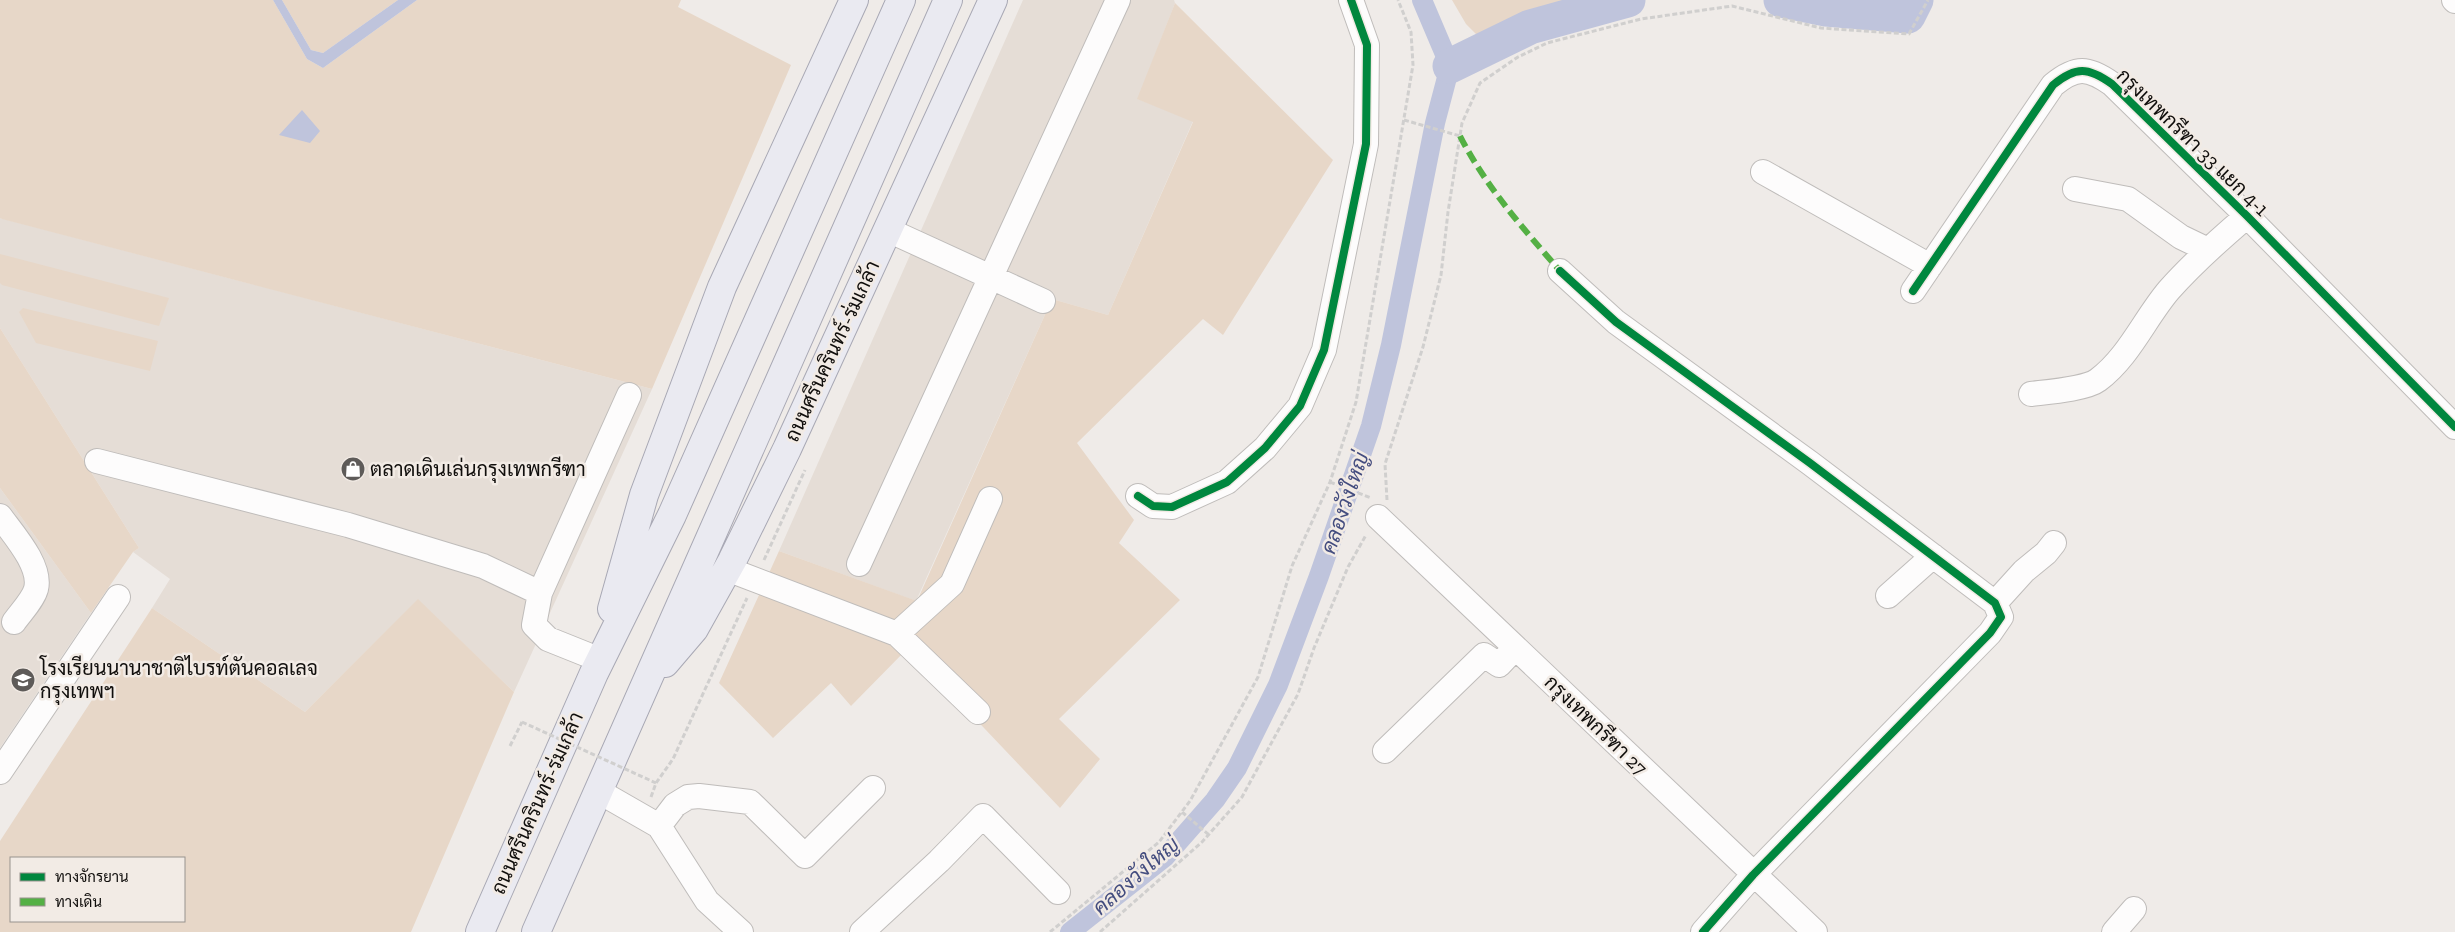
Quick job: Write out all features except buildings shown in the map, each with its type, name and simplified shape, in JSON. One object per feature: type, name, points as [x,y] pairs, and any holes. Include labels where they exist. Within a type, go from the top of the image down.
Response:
[{"type":"main road","name":"ถนนศรีนครินทร์-ร่มเกล้า","points":[[596,666],[644,495],[722,287],[854,0]]},
{"type":"main road","name":"ถนนศรีนครินทร์-ร่มเกล้า","points":[[480,932],[596,666],[672,515],[901,0]]},
{"type":"main road","name":"ถนนศรีนครินทร์-ร่มเกล้า","points":[[536,932],[948,0]]},
{"type":"main road","name":"ถนนศรีนครินทร์-ร่มเกล้า","points":[[645,687],[694,629],[728,569],[787,449],[993,0]]},
{"type":"street","points":[[859,564],[1118,0]]},
{"type":"street","points":[[1138,496],[1153,506],[1172,507],[1227,482],[1265,448],[1300,406],[1324,350],[1366,144],[1367,45],[1351,0]]},
{"type":"street","name":"กรุงเทพกรีฑา 33 แยก 4-1","points":[[1913,292],[2053,85],[2067,73],[2083,70],[2095,72],[2112,84],[2247,216],[2455,427]]},
{"type":"street","points":[[1763,172],[1930,266]]},
{"type":"street","points":[[2074,189],[2128,199],[2180,237],[2208,250]]},
{"type":"street","points":[[2031,394],[2066,389],[2097,381],[2121,356],[2169,290],[2208,250],[2247,216]]},
{"type":"street","points":[[888,230],[1043,301]]},
{"type":"street","points":[[1560,271],[1616,322],[1810,463],[1995,603],[2001,617],[1990,632],[1753,875],[1703,932]]},
{"type":"street","points":[[596,666],[548,639],[534,625],[540,593],[629,395]]},
{"type":"street","points":[[97,462],[348,525],[483,566],[540,593]]},
{"type":"street","points":[[896,634],[952,584],[990,499]]},
{"type":"street","points":[[0,516],[24,550],[36,572],[36,589],[14,622]]},
{"type":"street","name":"กรุงเทพกรีฑา 27","points":[[1378,517],[1815,932]]},
{"type":"street","points":[[1995,603],[2024,571],[2046,553],[2054,543]]},
{"type":"street","points":[[1888,596],[1934,556]]},
{"type":"street","points":[[728,569],[896,634],[978,712]]},
{"type":"street","points":[[0,772],[118,597]]},
{"type":"street","points":[[1385,751],[1484,655],[1499,665],[1515,648]]},
{"type":"street","points":[[659,826],[675,806],[688,797],[699,796],[750,802],[805,856],[873,788]]},
{"type":"street","points":[[598,791],[659,826],[707,900],[740,932]]},
{"type":"street","points":[[862,932],[939,861],[983,816],[1058,892]]},
{"type":"street","points":[[2114,932],[2134,909]]},
{"type":"path","points":[[1050,932],[1159,842],[1190,801],[1258,677],[1292,566],[1330,482],[1356,402],[1413,65],[1411,32],[1398,0]]},
{"type":"path","points":[[1330,482],[1386,504],[1384,464],[1423,347],[1441,274],[1462,124],[1480,83],[1518,57],[1547,43],[1641,19],[1732,6],[1821,28],[1909,34],[1928,0]]},
{"type":"path","points":[[1404,120],[1460,136]]},
{"type":"path","points":[[1100,932],[1208,835],[1242,797],[1292,708],[1314,648],[1348,567],[1378,517]]},
{"type":"path","points":[[510,746],[522,722],[656,783]]},
{"type":"path","points":[[649,800],[656,783],[673,759]]},
{"type":"path","points":[[1182,812],[1208,835]]},
{"type":"shaded area","points":[[0,0],[273,0],[307,59],[323,68],[417,0],[681,0],[678,7],[791,65],[652,389],[0,218]]},
{"type":"shaded area","points":[[282,0],[398,0],[323,53],[311,50]]},
{"type":"shaded area","points":[[1023,0],[1174,0],[1175,3],[1138,99],[1193,121],[1108,315],[1052,299],[916,601],[779,551]]},
{"type":"shaded area","points":[[1452,0],[1566,0],[1477,35],[1466,24]]},
{"type":"shaded area","points":[[1858,0],[1906,0],[1898,8]]},
{"type":"shaded area","points":[[1175,3],[1333,160],[1223,335],[1203,319],[1077,443],[1134,520],[1119,543],[1180,600],[1059,719],[1100,759],[1060,808],[908,648],[851,706],[831,683],[773,738],[719,683],[779,551],[917,601],[1052,299],[1108,315],[1193,122],[1137,99]]},
{"type":"shaded area","name":"ตลาดเดินเล่นกรุงเทพกรีฑา","points":[[0,218],[652,389],[514,692],[418,600],[305,712],[152,608],[170,579],[133,552],[139,548],[0,328]]},
{"type":"shaded area","points":[[0,254],[169,298],[159,326],[2,285],[0,283]]},
{"type":"shaded area","points":[[23,308],[158,341],[150,371],[36,343],[19,312]]},
{"type":"shaded area","points":[[0,328],[139,548],[133,552],[91,613],[0,488]]},
{"type":"shaded area","name":"โรงเรียนนานาชาติไบรท์ตันคอลเลจ กรุงเทพฯ","points":[[0,488],[91,613],[0,748]]},
{"type":"shaded area","points":[[418,599],[514,692],[411,932],[0,932],[0,841],[152,608],[305,712]]},
{"type":"water","points":[[273,0],[282,0],[311,50],[323,53],[398,0],[417,0],[323,68],[307,59]]},
{"type":"water","points":[[302,110],[320,131],[310,143],[279,135]]},
{"type":"waterway","name":"คลองวังใหญ่","points":[[1070,932],[1165,857],[1215,800],[1237,768],[1278,685],[1319,576],[1371,426],[1391,345],[1435,123],[1450,66],[1422,0]]},
{"type":"waterway","points":[[1450,66],[1530,27],[1628,0]]},
{"type":"waterway","points":[[1781,0],[1826,9],[1908,16],[1916,0]]},
{"type":"marked path","points":[[1460,136],[1493,190],[1560,271]]},
{"type":"cycle path","points":[[1138,496],[1153,506],[1172,507],[1227,482],[1265,448],[1300,406],[1324,350],[1366,144],[1367,45],[1351,0]]},
{"type":"cycle path","points":[[1913,291],[2053,85],[2069,74],[2082,71],[2089,72],[2104,78],[2112,84],[2247,216],[2455,427]]},
{"type":"cycle path","points":[[1560,271],[1616,322],[1810,463],[1995,603],[2001,617],[1990,633],[1753,875],[1703,932]]},
{"type":"place","name":"ตลาดเดินเล่นกรุงเทพกรีฑา","points":[[353,469]]},
{"type":"place","name":"โรงเรียนนานาชาติไบรท์ตันคอลเลจ กรุงเทพฯ","points":[[23,680]]}]
